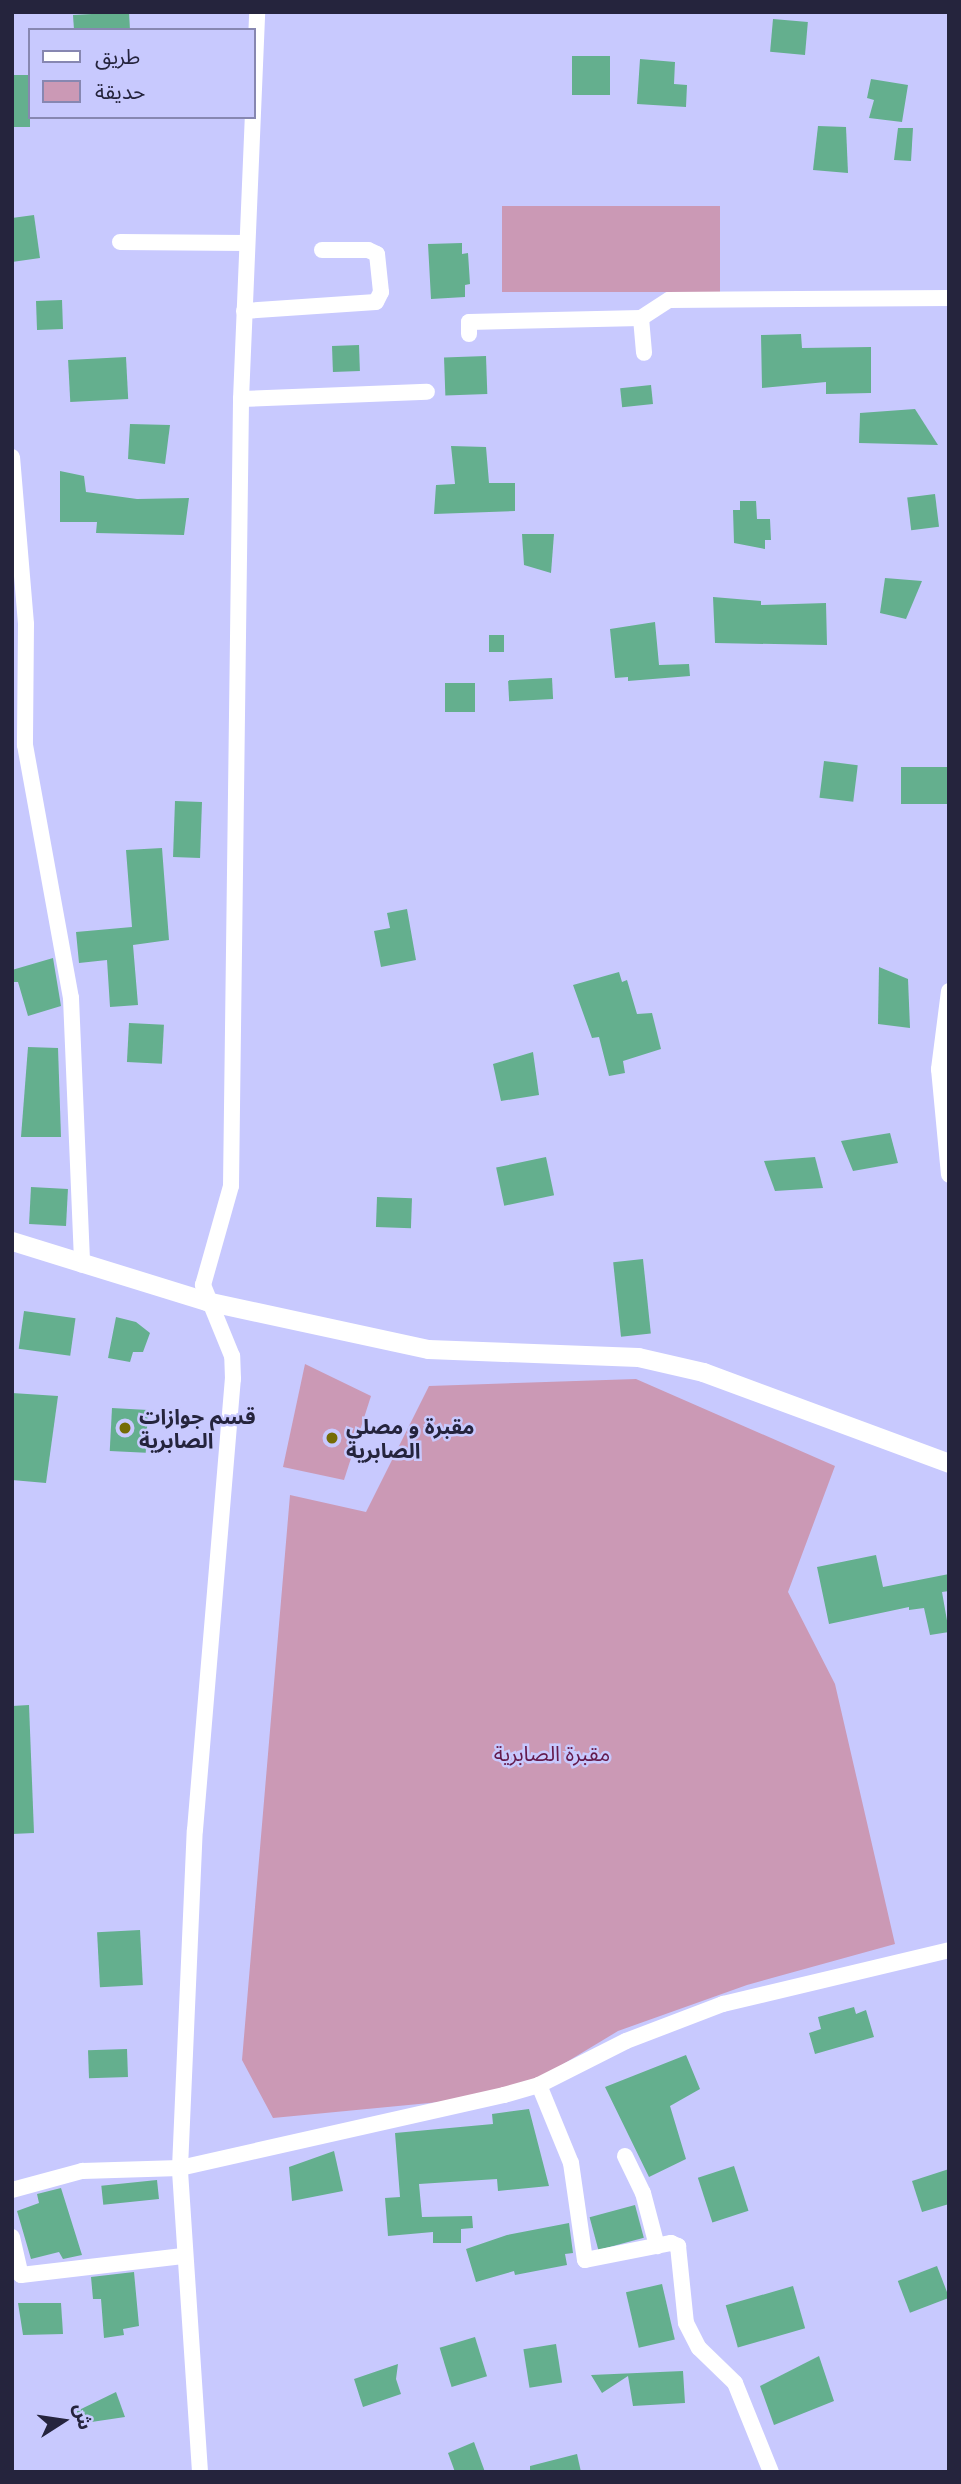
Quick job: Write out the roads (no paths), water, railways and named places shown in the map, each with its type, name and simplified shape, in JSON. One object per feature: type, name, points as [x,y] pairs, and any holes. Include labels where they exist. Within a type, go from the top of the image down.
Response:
[{"type":"street","points":[[256,33],[257,12]]},
{"type":"street","points":[[200,2472],[183,2256],[180,2168],[195,1830],[233,1378],[232,1356],[206,1301],[205,1277],[231,1186],[241,399],[252,119]]},
{"type":"street","points":[[120,242],[246,243]]},
{"type":"street","points":[[244,311],[376,302],[381,292],[377,254],[368,250],[322,250]]},
{"type":"street","points":[[469,334],[469,322],[641,318],[669,300],[949,298]]},
{"type":"street","points":[[641,318],[644,353]]},
{"type":"street","points":[[241,399],[428,392]]},
{"type":"street","points":[[12,457],[19,625],[19,745],[29,782],[71,998],[82,1265]]},
{"type":"street","points":[[12,781],[29,782]]},
{"type":"street","points":[[949,991],[939,1069],[949,1175]]},
{"type":"street","points":[[12,1241],[82,1265],[206,1301],[428,1349],[638,1357],[777,1396],[949,1464]]},
{"type":"street","points":[[12,2190],[82,2171],[180,2168],[539,2085],[637,2036],[723,2004],[949,1950]]},
{"type":"street","points":[[539,2085],[570,2163],[585,2260],[671,2243],[679,2249],[688,2330],[735,2383],[771,2472]]},
{"type":"street","points":[[625,2155],[643,2193],[657,2246]]},
{"type":"street","points":[[12,2237],[17,2276],[183,2256]]},
{"type":"place","name":"قسم جوازات الصابرية","points":[[125,1428]]},
{"type":"place","name":"مقبرة و مصلى الصابرية","points":[[332,1438]]},
{"type":"park label","name":"مقبرة الصابرية","points":[[552,1753]]}]
